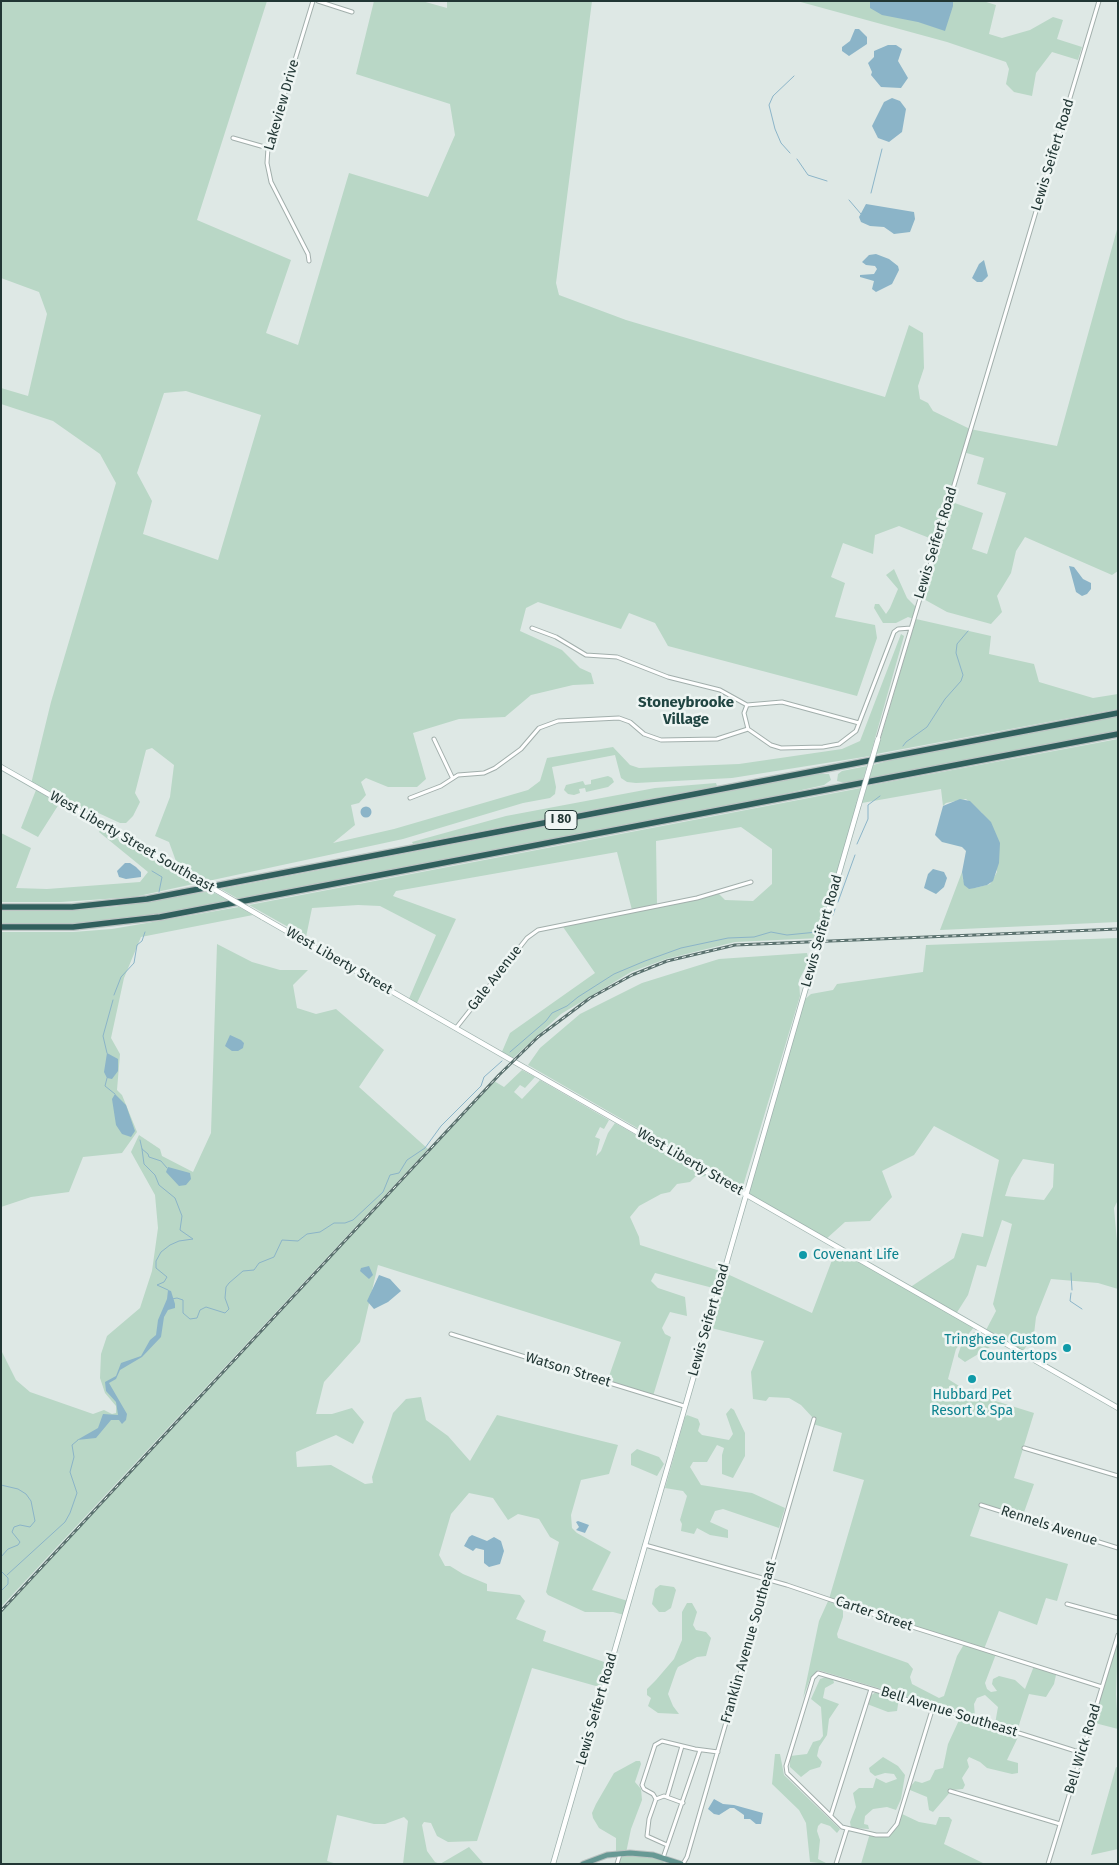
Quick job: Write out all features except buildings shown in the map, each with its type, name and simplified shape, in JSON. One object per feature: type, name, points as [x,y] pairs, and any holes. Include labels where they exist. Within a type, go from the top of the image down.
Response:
[{"type":"highway","name":"I 80","points":[[1,907],[72,907],[147,899],[1118,713]]},
{"type":"highway","name":"I 80","points":[[1,927],[73,927],[160,917],[1118,734]]},
{"type":"main road","name":"Lewis Seifert Road","points":[[553,1864],[878,739]]},
{"type":"main road","name":"West Liberty Street Southeast","points":[[1,767],[262,917]]},
{"type":"main road","name":"West Liberty Street","points":[[262,917],[1118,1408]]},
{"type":"main road","points":[[583,1864],[607,1855],[645,1854],[682,1864]]},
{"type":"street","name":"Lakeview Drive","points":[[309,261],[308,254],[271,182],[267,163],[268,148],[312,1]]},
{"type":"street","points":[[318,1],[352,12]]},
{"type":"street","name":"Lewis Seifert Road","points":[[878,739],[1099,1]]},
{"type":"street","points":[[233,138],[268,148]]},
{"type":"street","points":[[532,628],[556,637],[586,655],[612,656],[668,677],[720,690],[747,705],[782,702],[859,723]]},
{"type":"street","points":[[747,705],[744,713],[748,730],[774,746],[813,748],[832,746],[844,741],[854,734],[894,632],[898,629],[911,628]]},
{"type":"street","points":[[410,798],[442,786],[452,777],[484,773],[495,768],[521,749],[539,728],[558,721],[619,718],[630,722],[644,734],[662,740],[717,739],[748,730]]},
{"type":"street","points":[[434,739],[452,777]]},
{"type":"street","name":"Gale Avenue","points":[[456,1028],[527,938],[536,931],[698,898],[751,882]]},
{"type":"street","name":"Watson Street","points":[[451,1334],[684,1406]]},
{"type":"street","name":"Franklin Avenue Southeast","points":[[682,1864],[687,1857],[814,1419]]},
{"type":"street","points":[[1024,1448],[1118,1476]]},
{"type":"street","name":"Rennels Avenue","points":[[981,1505],[1118,1548]]},
{"type":"street","name":"Carter Street","points":[[644,1544],[767,1579],[1102,1687]]},
{"type":"street","points":[[1068,1604],[1118,1618]]},
{"type":"street","name":"Bell Wick Road","points":[[1048,1864],[1118,1635]]},
{"type":"street","name":"Bell Avenue Southeast","points":[[831,1815],[789,1776],[786,1770],[816,1674],[820,1673],[1082,1753]]},
{"type":"street","points":[[871,1689],[831,1815],[846,1829],[880,1836],[890,1834],[897,1824],[932,1707]]},
{"type":"street","points":[[656,1799],[642,1785],[655,1745],[662,1740],[700,1750],[718,1752]]},
{"type":"street","points":[[667,1797],[682,1746]]},
{"type":"street","points":[[663,1858],[700,1750]]},
{"type":"street","points":[[950,1791],[1060,1824]]},
{"type":"street","points":[[656,1799],[667,1797],[683,1803]]},
{"type":"street","points":[[656,1799],[649,1819],[647,1836],[667,1845]]},
{"type":"street","points":[[836,1864],[846,1829]]},
{"type":"street","points":[[617,1864],[620,1854]]},
{"type":"green space","points":[[1,1],[267,1],[197,220],[291,260],[266,333],[298,345],[349,173],[428,197],[455,135],[450,104],[356,74],[374,1],[422,1],[447,8],[447,1],[592,1],[556,283],[559,295],[626,320],[885,397],[909,325],[923,333],[924,368],[918,386],[920,399],[928,403],[933,411],[970,429],[1057,446],[1118,226],[1118,571],[1112,575],[1025,537],[1016,551],[1011,573],[997,596],[1002,612],[991,624],[947,612],[920,597],[937,541],[899,526],[875,535],[873,554],[843,543],[831,577],[845,583],[835,617],[875,625],[877,638],[857,696],[668,646],[655,623],[629,613],[621,629],[538,602],[526,608],[520,631],[562,650],[580,668],[591,673],[594,684],[573,685],[531,695],[505,717],[459,719],[413,733],[426,779],[417,787],[388,787],[366,778],[361,782],[366,795],[359,803],[351,805],[355,825],[333,843],[394,829],[528,790],[540,781],[547,758],[613,747],[630,765],[639,768],[739,764],[842,749],[860,741],[901,634],[904,636],[870,756],[732,778],[636,783],[627,782],[621,778],[615,755],[552,767],[556,787],[555,794],[550,798],[523,803],[403,839],[208,881],[177,864],[169,842],[155,836],[170,797],[174,765],[152,748],[146,750],[135,793],[140,802],[133,816],[126,823],[120,823],[94,811],[89,811],[86,815],[31,784],[51,702],[116,483],[100,454],[53,421],[1,404],[1,388],[28,396],[47,314],[39,292],[1,278]],"holes":[[[186,391],[261,415],[218,560],[143,534],[152,501],[137,473],[164,393]],[[963,452],[984,458],[977,484],[1006,493],[987,554],[972,549],[983,513],[949,501]]]},
{"type":"green space","points":[[797,1],[983,1],[996,5],[989,34],[1002,38],[1030,30],[1053,17],[1063,20],[1057,39],[1082,47],[1078,60],[1052,52],[1036,73],[1032,96],[1014,92],[1006,84],[1009,69],[1006,62],[947,42]]},
{"type":"green space","points":[[894,569],[907,598],[917,608],[914,619],[908,617],[896,623],[883,623],[874,608],[875,604],[879,604],[886,614],[890,608],[898,589],[886,575]]},
{"type":"green space","points":[[916,619],[991,636],[989,654],[1034,664],[1039,682],[1093,698],[1118,694],[1118,709],[876,754]]},
{"type":"green space","points":[[1118,716],[1118,731],[869,779],[873,765],[891,760]]},
{"type":"green space","points":[[1118,739],[1118,922],[940,930],[962,872],[963,880],[975,888],[990,884],[997,872],[982,813],[966,799],[946,803],[943,806],[941,789],[862,803],[867,786]]},
{"type":"green space","points":[[867,766],[863,780],[845,783],[837,781],[838,774],[842,771]]},
{"type":"green space","points":[[818,774],[829,774],[831,780],[824,785],[748,802],[240,900],[221,889]]},
{"type":"green space","points":[[608,776],[614,782],[608,787],[586,792],[585,788],[579,789],[580,793],[574,795],[568,794],[564,790],[566,785],[583,781],[585,785],[591,784],[591,780]]},
{"type":"green space","points":[[716,783],[717,786],[413,844],[412,842],[506,816],[655,788]]},
{"type":"green space","points":[[861,788],[856,804],[859,804],[820,938],[735,942],[666,959],[631,972],[561,1014],[511,1060],[501,1054],[510,1033],[595,973],[561,924],[632,910],[617,852],[396,891],[393,896],[456,919],[416,1005],[408,1001],[436,935],[380,906],[358,905],[312,908],[306,937],[249,905]],"holes":[[[741,827],[772,849],[772,884],[753,901],[725,900],[717,892],[657,905],[656,841]]]},
{"type":"green space","points":[[36,790],[59,804],[38,837],[21,828]]},
{"type":"green space","points":[[101,829],[198,883],[134,897],[61,902],[1,902],[1,833],[31,848],[16,888],[47,889],[140,882],[148,872],[99,832]]},
{"type":"green space","points":[[211,891],[229,901],[135,918],[77,924],[1,924],[1,910],[59,910],[113,907]]},
{"type":"green space","points":[[239,907],[253,915],[141,937],[124,978],[111,1038],[120,1054],[117,1090],[122,1095],[137,1132],[122,1153],[83,1157],[69,1192],[31,1197],[1,1207],[1,932],[73,932],[112,929]]},
{"type":"green space","points":[[1118,938],[1118,1200],[1114,1208],[1118,1253],[1118,1289],[1098,1283],[1051,1279],[1036,1317],[1034,1334],[1022,1353],[985,1332],[996,1311],[993,1304],[1012,1224],[1002,1220],[986,1267],[977,1265],[968,1295],[956,1314],[975,1326],[956,1349],[948,1379],[970,1393],[1034,1413],[1014,1478],[1034,1484],[1022,1518],[981,1505],[970,1536],[1068,1564],[1057,1601],[1046,1598],[1037,1625],[999,1611],[984,1649],[843,1604],[843,1617],[837,1634],[838,1638],[908,1663],[913,1669],[910,1677],[912,1684],[939,1698],[944,1696],[957,1656],[963,1646],[968,1645],[996,1654],[985,1683],[987,1689],[991,1692],[997,1691],[992,1684],[993,1679],[999,1676],[1015,1680],[1025,1689],[1034,1666],[1054,1672],[1056,1675],[1054,1684],[1046,1697],[1029,1694],[1017,1731],[995,1724],[998,1707],[985,1695],[977,1698],[974,1704],[975,1717],[818,1670],[810,1679],[803,1698],[819,1621],[829,1599],[864,1480],[833,1471],[842,1433],[813,1424],[814,1419],[801,1405],[789,1398],[769,1397],[766,1401],[753,1399],[751,1372],[764,1341],[707,1327],[717,1289],[655,1273],[651,1281],[658,1288],[685,1297],[687,1316],[670,1312],[662,1328],[665,1334],[671,1337],[653,1396],[607,1382],[621,1342],[378,1265],[360,1342],[324,1382],[316,1414],[332,1414],[352,1408],[364,1422],[353,1444],[336,1435],[296,1452],[297,1467],[331,1465],[365,1484],[373,1483],[372,1477],[393,1413],[406,1399],[421,1397],[426,1420],[448,1436],[470,1461],[497,1415],[618,1445],[609,1474],[581,1480],[571,1515],[572,1528],[577,1533],[611,1552],[592,1590],[628,1601],[624,1615],[613,1612],[585,1612],[548,1595],[546,1592],[559,1542],[550,1537],[539,1519],[518,1514],[508,1520],[493,1498],[469,1493],[451,1514],[439,1555],[445,1566],[450,1566],[463,1574],[487,1584],[487,1591],[520,1595],[525,1601],[516,1619],[546,1631],[543,1641],[610,1664],[603,1688],[532,1668],[477,1841],[448,1842],[437,1836],[431,1823],[424,1822],[422,1825],[427,1851],[435,1862],[440,1864],[403,1864],[408,1821],[404,1817],[385,1824],[374,1824],[337,1815],[327,1861],[337,1864],[1,1864],[1,1611],[494,1081],[504,1087],[522,1070],[535,1077],[525,1088],[520,1085],[514,1092],[522,1099],[540,1080],[609,1120],[604,1129],[600,1127],[595,1137],[600,1139],[596,1156],[601,1151],[608,1133],[615,1123],[708,1176],[695,1177],[690,1182],[677,1184],[670,1192],[661,1194],[639,1206],[630,1217],[639,1237],[640,1245],[723,1272],[812,1313],[837,1247],[909,1288],[954,1258],[962,1233],[983,1237],[999,1160],[934,1126],[914,1155],[882,1171],[892,1197],[870,1221],[845,1222],[825,1240],[745,1194],[802,1002],[811,994],[833,990],[837,984],[923,972],[926,945]],"holes":[[[1023,1159],[1054,1164],[1053,1187],[1044,1200],[1005,1196],[1011,1178]]]},
{"type":"green space","points":[[217,944],[252,962],[280,970],[308,970],[293,985],[297,1008],[316,1014],[336,1009],[384,1050],[359,1087],[428,1149],[1,1607],[1,1350],[16,1380],[30,1392],[93,1414],[104,1410],[112,1414],[116,1413],[116,1406],[105,1393],[100,1378],[101,1354],[107,1336],[140,1308],[152,1271],[158,1228],[155,1195],[131,1152],[139,1135],[160,1149],[162,1156],[193,1172],[211,1133]]},
{"type":"green space","points":[[807,953],[809,961],[799,980],[800,996],[743,1186],[717,1174],[528,1065],[540,1048],[580,1014],[642,983],[719,959]]},
{"type":"green space","points":[[974,1332],[989,1340],[986,1345],[990,1347],[965,1362],[958,1355],[961,1346]]},
{"type":"green space","points":[[731,1408],[734,1410],[745,1433],[745,1456],[733,1478],[722,1474],[724,1448],[717,1445],[707,1462],[693,1462],[690,1467],[701,1485],[752,1493],[785,1508],[779,1528],[723,1509],[715,1511],[710,1522],[728,1530],[728,1538],[710,1535],[697,1528],[694,1534],[681,1531],[682,1524],[680,1520],[687,1496],[683,1491],[665,1488],[685,1417],[687,1415],[698,1419],[700,1424],[698,1431],[702,1435],[729,1440],[733,1434],[726,1414]]},
{"type":"green space","points":[[637,1449],[659,1457],[664,1464],[657,1476],[631,1465],[631,1454]]},
{"type":"green space","points":[[660,1585],[674,1587],[676,1590],[671,1608],[665,1612],[659,1612],[652,1604],[655,1589]]},
{"type":"green space","points":[[687,1603],[692,1603],[697,1612],[693,1625],[696,1630],[706,1632],[711,1638],[706,1656],[697,1657],[678,1667],[676,1671],[668,1694],[679,1714],[658,1713],[648,1706],[651,1698],[647,1695],[647,1689],[674,1659],[682,1640],[682,1612]]},
{"type":"green space","points":[[1118,1635],[1116,1694],[1118,1729],[1091,1722]]},
{"type":"green space","points":[[826,1677],[833,1679],[834,1683],[825,1688],[823,1698],[839,1704],[829,1719],[827,1735],[819,1747],[817,1756],[822,1762],[820,1767],[810,1770],[801,1777],[790,1767],[790,1756],[807,1754],[813,1742],[820,1740],[823,1736],[821,1707],[811,1699],[820,1679]]},
{"type":"green space","points":[[876,1692],[899,1698],[897,1711],[888,1712],[867,1704],[870,1696]]},
{"type":"green space","points":[[960,1718],[1019,1735],[1007,1760],[1018,1763],[1018,1773],[1012,1774],[987,1768],[969,1757],[967,1760],[969,1767],[962,1778],[965,1785],[963,1789],[952,1790],[933,1812],[929,1810],[927,1797],[910,1790],[910,1787],[915,1781],[922,1783],[930,1780],[935,1770],[943,1768],[948,1744]]},
{"type":"green space","points":[[775,1754],[780,1754],[784,1775],[840,1829],[837,1833],[830,1826],[821,1823],[818,1826],[817,1831],[820,1840],[818,1859],[828,1864],[810,1862],[806,1823],[799,1810],[772,1784]]},
{"type":"green space","points":[[883,1757],[898,1766],[905,1775],[901,1799],[896,1810],[887,1807],[873,1809],[865,1816],[864,1824],[868,1825],[869,1829],[851,1828],[850,1822],[856,1807],[853,1793],[859,1788],[873,1788],[876,1778],[886,1783],[897,1779],[894,1774],[885,1773],[875,1776],[870,1772],[869,1768]]},
{"type":"green space","points":[[636,1761],[640,1761],[641,1764],[635,1782],[641,1789],[642,1800],[631,1829],[626,1853],[663,1858],[664,1864],[617,1864],[620,1854],[616,1854],[616,1838],[599,1828],[593,1818],[592,1813],[596,1804],[614,1773]]},
{"type":"green space","points":[[1116,1767],[1118,1768],[1118,1849],[1091,1855]]},
{"type":"green space","points":[[900,1813],[919,1822],[936,1825],[939,1817],[949,1817],[952,1820],[944,1844],[985,1864],[861,1864],[870,1833],[880,1836],[892,1832]]},
{"type":"green space","points":[[469,1847],[484,1864],[440,1864]]},
{"type":"water","points":[[870,1],[953,1],[953,6],[945,31],[918,22],[882,15],[870,8]]},
{"type":"water","points":[[855,29],[859,29],[867,37],[867,44],[849,56],[842,51],[842,47],[850,41]]},
{"type":"water","points":[[888,45],[896,45],[902,49],[898,61],[908,78],[901,88],[881,87],[871,75],[872,72],[868,63],[874,57],[874,51]]},
{"type":"water","points":[[892,98],[900,101],[906,109],[902,132],[889,142],[878,138],[872,126],[884,102]]},
{"type":"water","points":[[866,204],[914,212],[915,219],[910,232],[894,234],[884,227],[870,226],[861,222],[859,217]]},
{"type":"water","points":[[876,254],[889,259],[898,266],[899,270],[892,284],[876,292],[872,289],[874,281],[860,277],[860,275],[874,274],[877,269],[875,266],[866,265],[862,262],[869,255]]},
{"type":"water","points":[[984,260],[988,276],[982,282],[977,282],[972,278],[979,264]]},
{"type":"water","points":[[1069,566],[1074,567],[1083,579],[1091,583],[1091,589],[1087,594],[1082,596],[1076,592]]},
{"type":"water","points":[[960,799],[970,801],[991,822],[1000,843],[999,863],[993,881],[987,885],[969,889],[964,885],[962,872],[966,851],[962,847],[942,842],[935,835],[943,806]]},
{"type":"water","points":[[366,806],[372,812],[366,818],[360,812]]},
{"type":"water","points":[[125,863],[130,863],[136,867],[141,872],[141,877],[126,879],[119,877],[117,871]]},
{"type":"water","points":[[933,869],[944,872],[947,878],[944,887],[936,894],[924,888],[928,874]]},
{"type":"water","points":[[230,1035],[244,1043],[243,1048],[238,1051],[232,1051],[225,1046]]},
{"type":"water","points":[[107,1053],[118,1059],[118,1071],[112,1079],[107,1078],[104,1072]]},
{"type":"water","points":[[115,1094],[126,1105],[135,1131],[131,1137],[122,1134],[116,1125],[112,1099]]},
{"type":"water","points":[[168,1167],[190,1173],[191,1179],[186,1185],[179,1186],[166,1172]]},
{"type":"water","points":[[369,1266],[373,1275],[369,1279],[360,1271],[361,1268]]},
{"type":"water","points":[[379,1275],[390,1279],[401,1291],[388,1302],[374,1309],[367,1301]]},
{"type":"water","points":[[168,1290],[171,1291],[175,1308],[168,1310],[164,1317],[161,1337],[142,1357],[120,1370],[116,1379],[109,1383],[127,1414],[126,1420],[122,1424],[119,1420],[111,1420],[96,1438],[77,1440],[98,1428],[103,1414],[118,1415],[116,1402],[106,1391],[105,1382],[116,1376],[121,1363],[141,1356],[150,1340],[156,1335],[158,1320],[167,1299]]},
{"type":"water","points":[[576,1522],[589,1525],[585,1533],[576,1530],[579,1527]]},
{"type":"water","points":[[472,1535],[487,1541],[494,1537],[501,1541],[504,1551],[500,1564],[489,1567],[484,1563],[484,1550],[476,1548],[473,1551],[464,1546]]},
{"type":"water","points":[[714,1799],[723,1804],[763,1813],[761,1824],[756,1824],[750,1819],[744,1819],[744,1815],[734,1808],[730,1808],[719,1815],[714,1814],[708,1809]]},
{"type":"waterway","points":[[790,153],[781,143],[775,129],[769,105],[773,96],[794,76]]},
{"type":"waterway","points":[[871,193],[882,149]]},
{"type":"waterway","points":[[797,159],[808,175],[827,181]]},
{"type":"waterway","points":[[849,200],[861,214]]},
{"type":"waterway","points":[[903,746],[927,727],[945,699],[961,681],[963,675],[956,653],[957,644],[968,631]]},
{"type":"waterway","points":[[857,844],[868,819],[868,805],[880,796]]},
{"type":"waterway","points":[[838,902],[855,855]]},
{"type":"waterway","points":[[152,871],[162,877],[159,892]]},
{"type":"waterway","points":[[833,915],[835,909]]},
{"type":"waterway","points":[[828,928],[831,920]]},
{"type":"waterway","points":[[114,995],[121,977],[134,963],[137,945],[142,941],[145,932]]},
{"type":"waterway","points":[[510,1052],[546,1021],[552,1013],[567,1006],[614,974],[645,961],[681,948],[728,938],[754,937],[771,932],[787,935],[817,932]]},
{"type":"waterway","points":[[107,1053],[103,1036],[113,1000]]},
{"type":"waterway","points":[[172,1299],[183,1300],[183,1313],[190,1319],[197,1318],[200,1310],[206,1307],[225,1313],[229,1309],[225,1298],[226,1287],[229,1283],[243,1271],[254,1270],[259,1263],[274,1257],[282,1240],[298,1241],[307,1234],[320,1232],[334,1223],[345,1223],[353,1220],[383,1192],[390,1175],[399,1173],[407,1160],[425,1148],[441,1126],[481,1086],[484,1077],[502,1061]]},
{"type":"waterway","points":[[107,1078],[105,1086],[115,1094]]},
{"type":"waterway","points":[[140,1140],[142,1149],[149,1157],[161,1161],[167,1168]]},
{"type":"waterway","points":[[142,1149],[144,1164],[155,1175],[159,1185],[175,1198],[182,1216],[180,1230],[193,1239],[179,1241],[170,1245],[161,1252],[156,1261],[156,1268],[167,1277],[164,1282],[157,1285],[168,1290]]},
{"type":"waterway","points":[[1071,1273],[1072,1290]]},
{"type":"waterway","points":[[1071,1293],[1070,1301],[1082,1309]]},
{"type":"waterway","points":[[7,1575],[65,1522],[70,1513],[77,1493],[70,1472],[74,1457],[72,1445],[78,1440]]},
{"type":"waterway","points":[[1,1485],[18,1489],[26,1494],[31,1501],[35,1521],[30,1527],[20,1525],[14,1527],[12,1532],[20,1542],[18,1545],[8,1549],[1,1557]]},
{"type":"waterway","points":[[1,1571],[8,1578],[8,1584],[1,1591]]},
{"type":"railway","points":[[1,1611],[499,1075],[538,1037],[590,998],[632,975],[667,961],[735,945],[1118,929]]},
{"type":"place","name":"Covenant Life","points":[[803,1255]]},
{"type":"place","name":"Tringhese Custom Countertops","points":[[1067,1348]]},
{"type":"place","name":"Hubbard Pet Resort & Spa","points":[[972,1379]]},
{"type":"district","name":"Stoneybrooke Village","points":[[686,712]]}]
